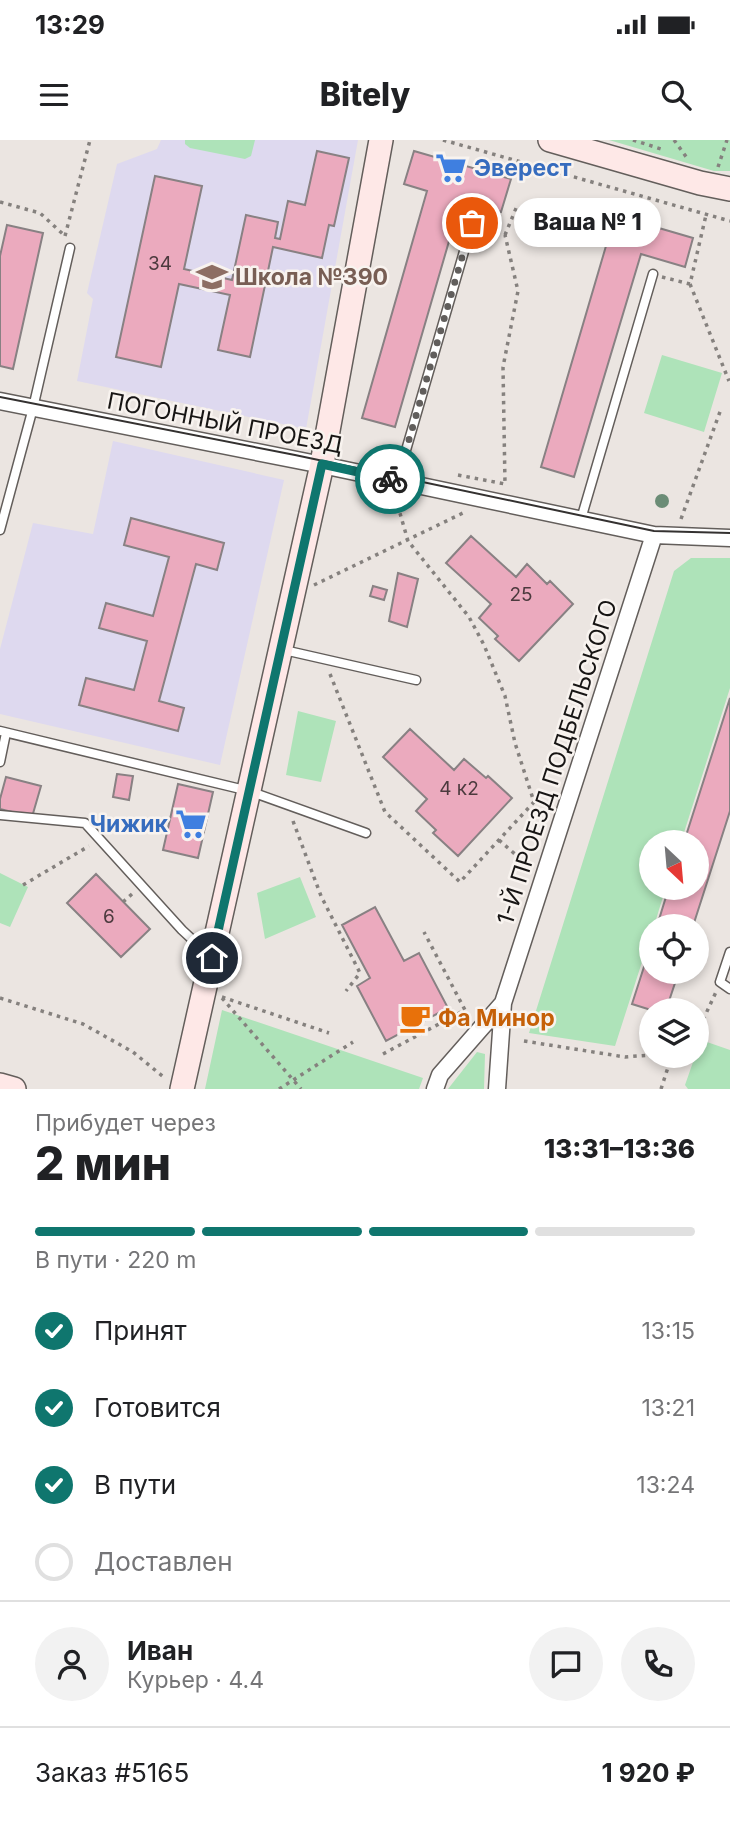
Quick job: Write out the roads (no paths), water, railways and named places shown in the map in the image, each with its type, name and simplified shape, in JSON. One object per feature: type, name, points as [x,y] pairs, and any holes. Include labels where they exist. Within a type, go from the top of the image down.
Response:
[{"type":"street","points":[[175,1085],[212,958],[322,464],[382,140]]},
{"type":"street","points":[[550,140],[707,185],[730,188]]},
{"type":"street","name":"ПОГОННЫЙ ПРОЕЗД","points":[[0,401],[322,464],[396,488],[580,519],[654,535],[730,538]]},
{"type":"street","name":"1-Й ПРОЕЗД ПОДБЕЛЬСКОГО","points":[[497,1089],[503,1003],[654,535]]},
{"type":"street","name":"1-Й ПРОЕЗД ПОДБЕЛЬСКОГО","points":[[435,1089],[440,1075],[503,1003]]},
{"type":"street","points":[[472,1036],[477,1032],[488,1031],[493,1033],[499,1043]]},
{"type":"street","points":[[0,1085],[14,1089]]},
{"type":"lane","points":[[396,488],[472,223]]},
{"type":"lane","points":[[0,530],[33,408],[70,248]]},
{"type":"lane","points":[[580,519],[653,274]]},
{"type":"lane","points":[[281,649],[416,680]]},
{"type":"lane","points":[[0,762],[3,732],[249,791],[366,833]]},
{"type":"lane","points":[[0,816],[85,822],[182,930],[212,958]]},
{"type":"lane","points":[[730,952],[720,982],[730,989]]},
{"type":"tram line","points":[[0,397],[295,455],[654,531],[730,533]]},
{"type":"place","name":"Эверест","points":[[451,168]]},
{"type":"place","name":"Ваша № 1","points":[[472,223]]},
{"type":"place","name":"Школа №390","points":[[212,277]]},
{"type":"place","name":"Чижик","points":[[191,824]]},
{"type":"place","name":"Фа Минор","points":[[415,1018]]}]
